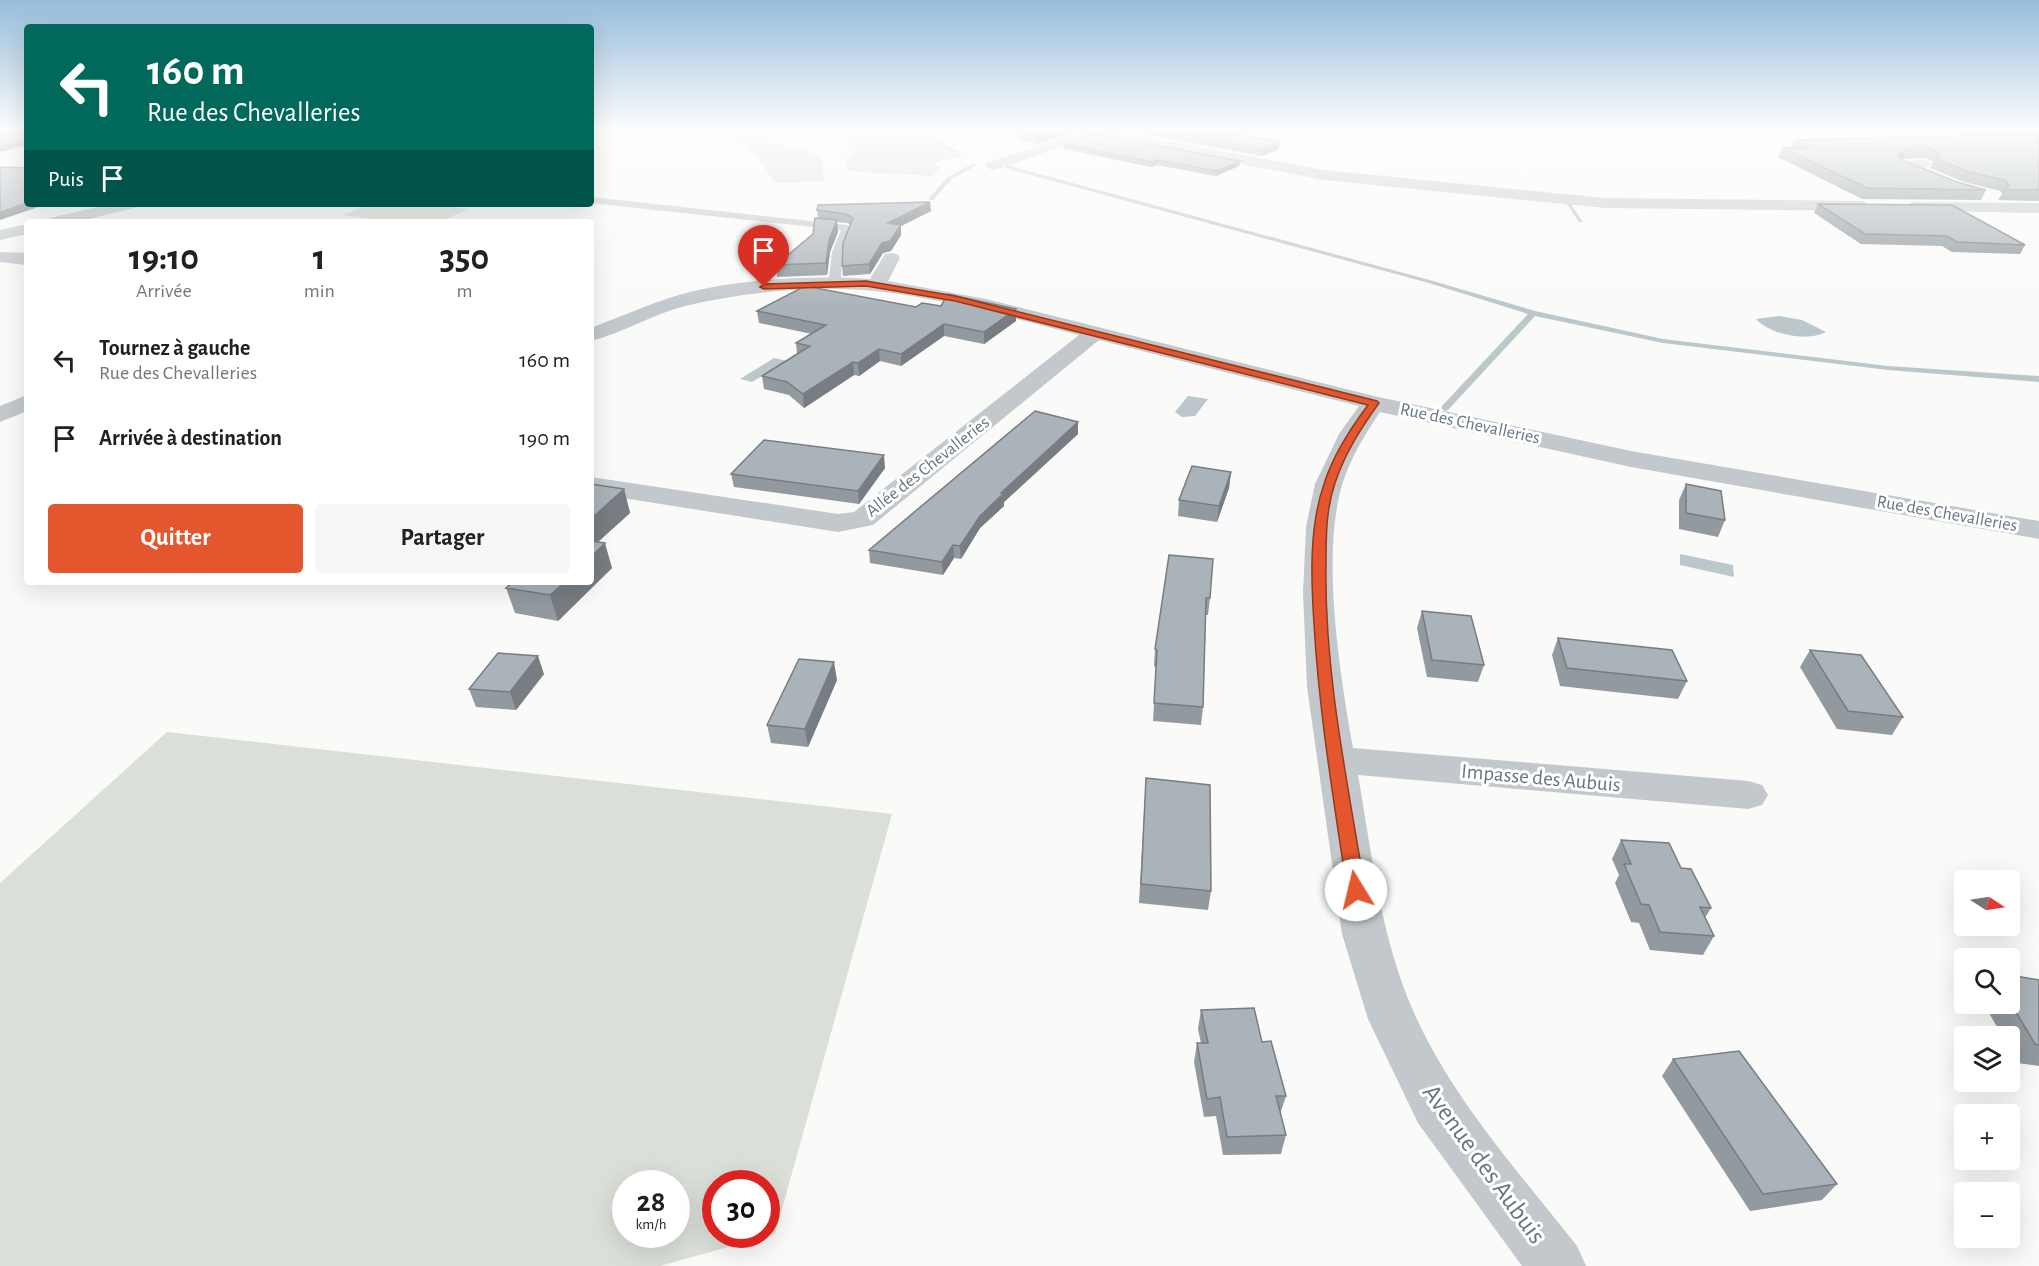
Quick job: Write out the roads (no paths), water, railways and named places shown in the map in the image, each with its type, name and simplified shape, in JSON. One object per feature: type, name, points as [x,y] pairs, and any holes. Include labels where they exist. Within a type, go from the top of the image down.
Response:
[{"type":"street","points":[[1465,189],[1605,203],[2039,207]]},
{"type":"street","points":[[1974,192],[2039,207]]},
{"type":"street","points":[[68,219],[118,207]]},
{"type":"street","points":[[0,235],[24,230]]},
{"type":"street","points":[[0,257],[24,259]]},
{"type":"street","points":[[876,285],[891,258]]},
{"type":"street","name":"Rue des Chevalleries","points":[[594,335],[677,302],[746,288],[831,284],[876,285],[986,305],[1374,403],[1631,459],[2039,530]]},
{"type":"street","name":"Allée des Chevalleries","points":[[594,485],[838,523],[863,519],[1095,333]]},
{"type":"street","name":"Avenue des Aubuis","points":[[1374,403],[1352,434],[1329,484],[1320,527],[1319,593],[1325,687],[1364,934],[1392,1019],[1436,1106],[1557,1266]]},
{"type":"street","points":[[0,415],[24,404]]},
{"type":"street","name":"Impasse des Aubuis","points":[[1335,760],[1748,795]]},
{"type":"lane","points":[[594,200],[847,228],[837,252],[835,278],[831,284]]},
{"type":"waterway","points":[[931,199],[940,189]]},
{"type":"waterway","points":[[1088,189],[1431,282],[1533,313]]},
{"type":"waterway","points":[[1568,204],[1581,221]]},
{"type":"waterway","points":[[1445,408],[1533,313]]},
{"type":"waterway","points":[[1533,313],[1663,341],[1888,368],[2039,379]]}]
